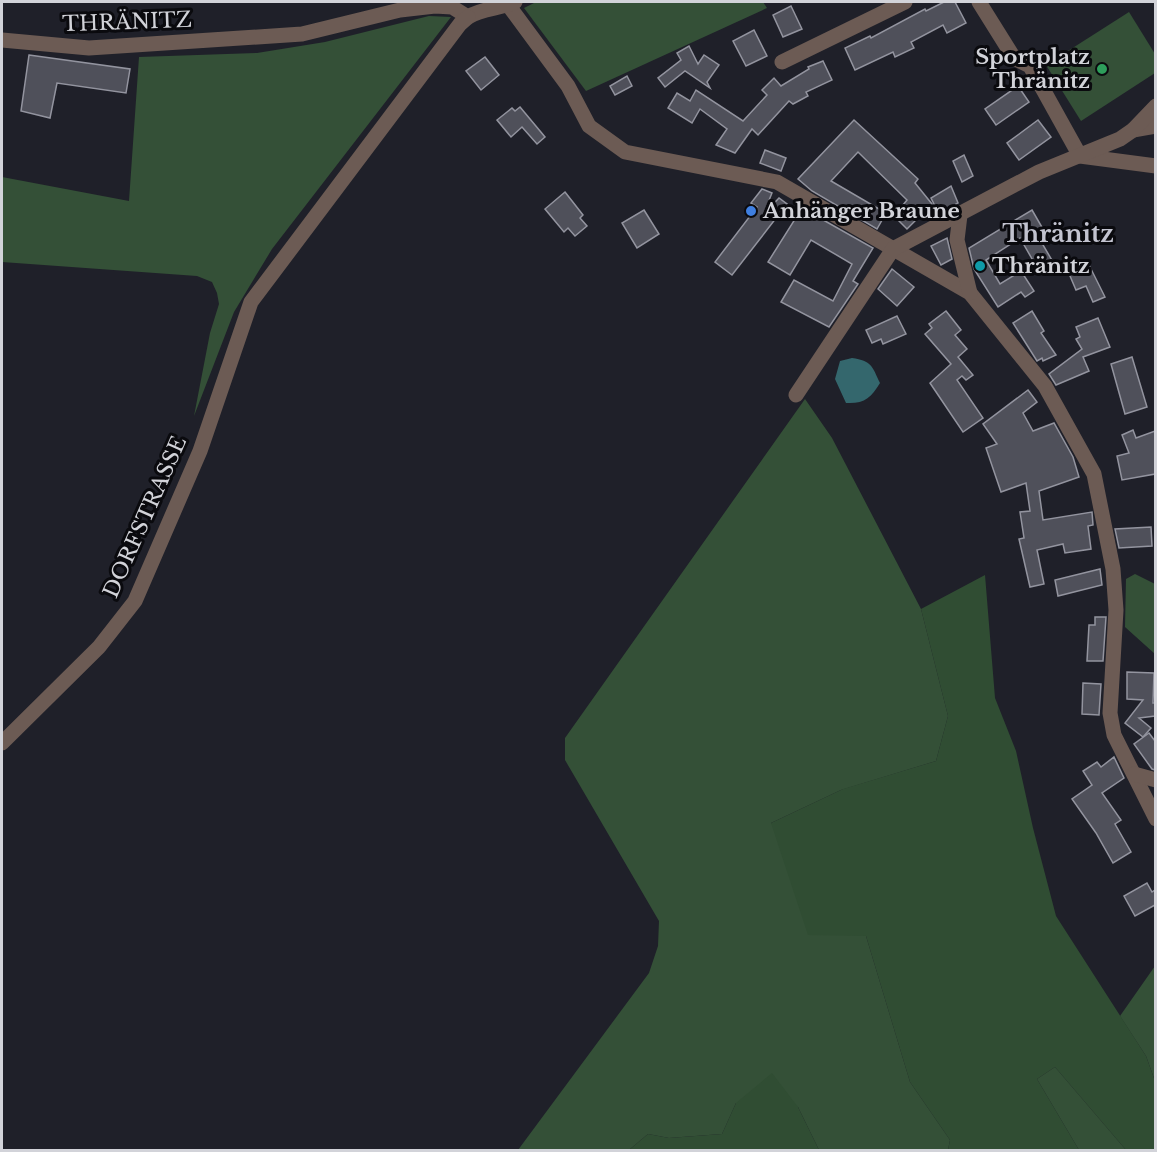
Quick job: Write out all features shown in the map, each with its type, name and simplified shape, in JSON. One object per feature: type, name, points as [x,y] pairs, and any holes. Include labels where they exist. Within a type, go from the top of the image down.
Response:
[{"type":"street","points":[[782,62],[905,2]]},
{"type":"street","points":[[979,2],[1014,58],[1030,66],[1080,156]]},
{"type":"street","points":[[468,17],[477,12],[509,3],[568,86],[589,126],[625,152],[777,182],[969,293],[1045,386],[1094,474],[1113,569],[1116,610],[1110,713],[1114,735],[1155,819]]},
{"type":"street","name":"THRÄNITZ","points":[[9,42],[89,48],[302,34],[400,10],[435,6],[452,7],[468,17]]},
{"type":"street","name":"DORFSTRASSE","points":[[2,743],[99,647],[135,601],[200,451],[251,302],[460,24],[468,17]]},
{"type":"street","points":[[796,395],[893,249],[1039,172],[1120,139],[1133,130],[1155,106]]},
{"type":"street","points":[[1133,130],[1155,126]]},
{"type":"street","points":[[1080,156],[1155,166]]},
{"type":"street","points":[[960,215],[957,240],[969,293]]},
{"type":"street","points":[[1134,774],[1155,780]]},
{"type":"green space","points":[[536,2],[763,2],[767,8],[586,91],[524,8]]},
{"type":"green space","name":"Sportplatz Thränitz","points":[[1129,12],[1155,54],[1155,73],[1081,121],[1046,65]]},
{"type":"green space","points":[[429,16],[451,17],[272,249],[234,312],[194,416],[210,333],[219,304],[212,282],[197,276],[2,262],[2,177],[129,201],[139,57],[257,53],[325,42]]},
{"type":"green space","points":[[805,399],[832,438],[921,609],[948,716],[936,761],[841,790],[771,823],[866,936],[910,1082],[950,1140],[948,1150],[819,1150],[798,1107],[736,1103],[722,1134],[669,1138],[648,1134],[629,1150],[518,1150],[649,973],[658,946],[659,921],[565,760],[565,738]]},
{"type":"green space","points":[[1135,574],[1155,584],[1155,654],[1125,627],[1126,579]]},
{"type":"green space","points":[[985,575],[995,698],[1016,751],[1056,916],[1146,1056],[1155,1081],[1155,1150],[1126,1150],[1055,1067],[1037,1079],[1079,1150],[948,1150],[950,1140],[910,1082],[866,936],[808,935],[771,823],[843,789],[936,761],[948,716],[921,609]]},
{"type":"green space","points":[[1155,966],[1155,1081],[1146,1056],[1120,1016]]},
{"type":"green space","points":[[1055,1067],[1126,1150],[1079,1150],[1037,1079]]},
{"type":"green space","points":[[772,1073],[798,1107],[819,1150],[629,1150],[648,1134],[669,1138],[722,1134],[736,1103]]},
{"type":"water","points":[[852,358],[868,363],[880,383],[866,399],[846,403],[835,379],[840,361]]},
{"type":"building","points":[[944,2],[955,2],[966,23],[947,33],[943,25],[911,42],[914,48],[895,57],[893,52],[855,70],[845,48],[870,36],[871,38],[925,9],[926,11]]},
{"type":"building","points":[[791,6],[802,29],[783,37],[773,15]]},
{"type":"building","points":[[754,30],[767,56],[746,66],[733,41]]},
{"type":"building","points":[[689,46],[698,64],[704,55],[719,65],[707,82],[710,88],[685,71],[665,87],[658,78],[681,60],[677,53]]},
{"type":"building","points":[[29,55],[130,69],[126,93],[57,83],[50,118],[21,111]]},
{"type":"building","points":[[485,57],[499,75],[481,90],[466,71]]},
{"type":"building","points":[[823,61],[832,80],[806,92],[808,96],[793,104],[789,101],[758,135],[752,129],[735,153],[716,145],[727,129],[700,109],[692,123],[668,108],[677,93],[690,101],[696,90],[743,121],[767,95],[762,90],[774,78],[781,86],[809,69],[808,67]]},
{"type":"building","points":[[627,76],[632,86],[615,95],[610,86]]},
{"type":"building","points":[[1018,86],[1029,102],[996,125],[985,109]]},
{"type":"building","points":[[520,107],[545,137],[537,144],[522,127],[511,137],[497,120],[512,108],[515,111]]},
{"type":"building","points":[[854,120],[918,179],[915,183],[932,204],[907,229],[894,216],[907,200],[858,152],[831,181],[886,213],[877,229],[812,191],[798,179]]},
{"type":"building","points":[[1038,120],[1051,137],[1019,160],[1007,143]]},
{"type":"building","points":[[765,150],[786,158],[781,171],[760,163]]},
{"type":"building","points":[[964,155],[973,176],[962,182],[953,161]]},
{"type":"building","points":[[951,186],[958,203],[939,214],[931,198]]},
{"type":"building","points":[[762,189],[772,193],[763,215],[779,198],[787,204],[732,275],[715,262],[757,207],[751,203]]},
{"type":"building","points":[[565,192],[583,215],[580,218],[587,226],[575,236],[568,228],[564,232],[545,209]]},
{"type":"building","points":[[802,208],[873,248],[853,281],[858,284],[829,327],[781,302],[794,280],[833,301],[852,264],[811,240],[790,275],[768,262]]},
{"type":"building","points":[[644,210],[659,234],[637,248],[622,223]]},
{"type":"building","name":"Thränitz","points":[[1032,210],[1043,229],[1036,233],[1053,262],[1039,271],[1020,238],[986,260],[1000,284],[1021,271],[1034,291],[1025,297],[1021,292],[998,307],[974,269],[969,248]]},
{"type":"building","points":[[947,238],[952,259],[941,265],[931,246]]},
{"type":"building","points":[[1087,261],[1105,297],[1093,302],[1086,286],[1076,290],[1067,269]]},
{"type":"building","points":[[892,269],[914,287],[897,306],[878,289]]},
{"type":"building","points":[[946,311],[961,330],[955,335],[967,349],[958,357],[973,375],[966,380],[962,376],[957,380],[983,418],[963,432],[930,383],[951,364],[925,334],[932,328],[929,324]]},
{"type":"building","points":[[1032,311],[1044,331],[1041,333],[1056,355],[1043,361],[1042,358],[1037,361],[1013,323]]},
{"type":"building","points":[[897,316],[906,334],[883,344],[881,339],[872,343],[866,330]]},
{"type":"building","points":[[1098,318],[1110,347],[1083,357],[1089,371],[1056,385],[1049,374],[1082,349],[1076,339],[1080,337],[1076,327]]},
{"type":"building","points":[[1132,357],[1147,407],[1125,414],[1111,364]]},
{"type":"building","points":[[1028,390],[1037,402],[1023,413],[1033,431],[1054,423],[1073,457],[1079,477],[1039,491],[1043,520],[1092,512],[1093,525],[1088,526],[1091,549],[1065,553],[1063,544],[1037,550],[1044,584],[1030,587],[1019,539],[1024,538],[1020,512],[1030,511],[1026,483],[1001,492],[986,448],[997,444],[983,424]]},
{"type":"building","points":[[1133,430],[1136,438],[1155,431],[1155,474],[1122,480],[1117,456],[1129,453],[1122,435]]},
{"type":"building","points":[[1151,527],[1152,546],[1119,548],[1115,529]]},
{"type":"building","points":[[1100,569],[1102,585],[1058,596],[1055,580]]},
{"type":"building","points":[[1095,617],[1106,617],[1103,661],[1087,661],[1089,625],[1095,625]]},
{"type":"building","points":[[1127,672],[1154,673],[1155,716],[1139,718],[1151,728],[1143,737],[1125,723],[1143,700],[1127,699]]},
{"type":"building","points":[[1083,683],[1101,684],[1099,715],[1082,714]]},
{"type":"building","points":[[1149,733],[1155,741],[1155,770],[1134,744]]},
{"type":"building","points":[[1114,757],[1124,778],[1102,793],[1121,820],[1115,824],[1131,852],[1113,863],[1096,833],[1072,799],[1092,785],[1083,771],[1097,762],[1101,767]]},
{"type":"building","points":[[1147,883],[1152,892],[1155,890],[1155,905],[1135,916],[1124,896]]},
{"type":"place","name":"Sportplatz Thränitz","points":[[1102,69]]},
{"type":"place","name":"Anhänger Braune","points":[[751,211]]},
{"type":"place","name":"Thränitz","points":[[980,266]]},
{"type":"district","name":"Thränitz","points":[[1058,234]]}]
